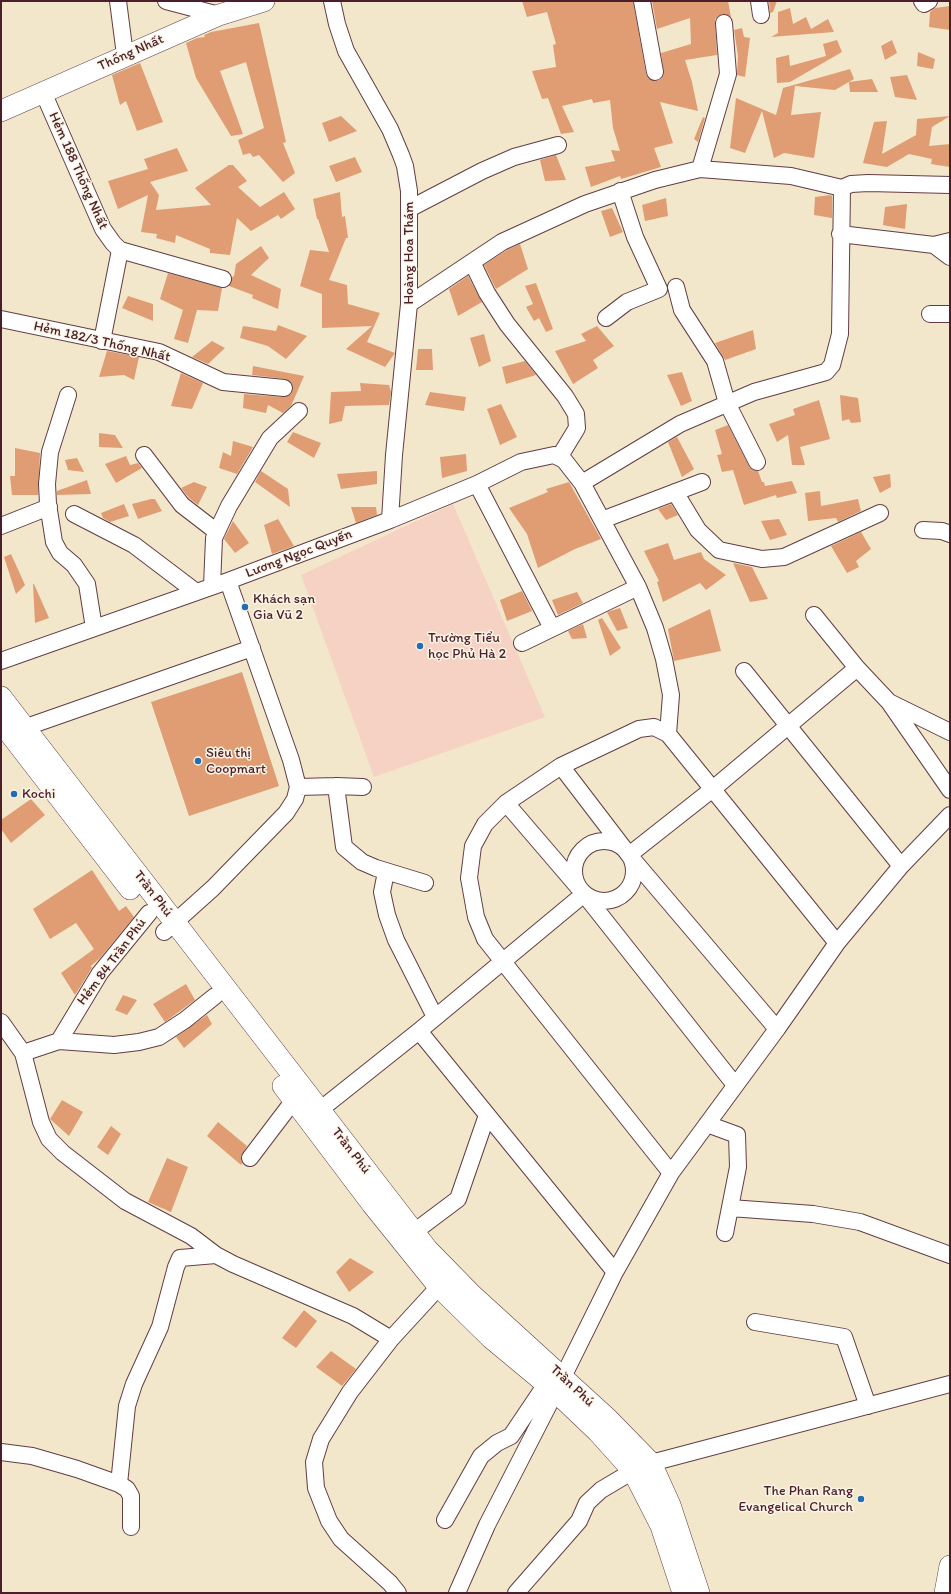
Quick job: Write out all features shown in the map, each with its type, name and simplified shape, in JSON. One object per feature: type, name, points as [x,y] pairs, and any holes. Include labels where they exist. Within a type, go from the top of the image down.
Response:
[{"type":"main road","name":"Thống Nhất","points":[[1,111],[125,55],[253,2]]},
{"type":"main road","name":"Trần Phú","points":[[1,697],[12,728],[149,913],[170,927],[215,996],[294,1100],[314,1115],[376,1210],[445,1280]]},
{"type":"main road","name":"Trần Phú","points":[[12,728],[170,927],[314,1115],[414,1232],[445,1280],[491,1338],[555,1384],[598,1432],[642,1467],[670,1505],[699,1593]]},
{"type":"main road","name":"Trần Phú","points":[[642,1467],[683,1593]]},
{"type":"main road","points":[[945,1593],[950,1566]]},
{"type":"street","points":[[118,1],[125,55]]},
{"type":"street","points":[[166,1],[219,15]]},
{"type":"street","name":"Hoàng Hoa Thám","points":[[332,1],[337,24],[346,51],[390,129],[401,155],[407,178],[409,209],[409,304],[394,455],[390,520]]},
{"type":"street","points":[[642,1],[655,72]]},
{"type":"street","points":[[922,1],[924,4],[929,1]]},
{"type":"street","points":[[700,169],[728,74],[724,23]]},
{"type":"street","name":"Hẻm 188 Thống Nhất","points":[[43,92],[103,229],[120,250]]},
{"type":"street","points":[[409,209],[482,171],[508,160],[558,145]]},
{"type":"street","points":[[409,304],[502,242],[585,204],[620,191],[700,169],[791,176],[842,188],[852,184],[868,183],[950,185]]},
{"type":"street","points":[[582,484],[680,424],[754,392],[826,372],[832,365],[840,334],[840,234],[842,188]]},
{"type":"street","points":[[606,318],[627,302],[659,289],[635,237],[620,191]]},
{"type":"street","points":[[840,234],[934,245],[950,241]]},
{"type":"street","points":[[934,245],[950,257]]},
{"type":"street","points":[[102,341],[120,250],[222,279]]},
{"type":"street","points":[[472,262],[487,293],[507,324],[565,396],[576,414],[577,428],[560,456],[582,484],[602,520],[638,587],[655,628],[664,659],[671,694],[668,734]]},
{"type":"street","points":[[676,287],[682,310],[715,361],[727,403],[757,462]]},
{"type":"street","points":[[930,314],[950,314]]},
{"type":"street","name":"Hẻm 182/3 Thống Nhất","points":[[1,319],[159,352],[222,382],[284,388]]},
{"type":"street","points":[[68,395],[50,452],[47,484],[49,507],[54,542],[60,553],[74,565],[87,584],[94,628]]},
{"type":"street","points":[[212,586],[214,538],[229,506],[270,438],[299,412]]},
{"type":"street","points":[[144,455],[182,505],[217,532]]},
{"type":"street","name":"Lương Ngọc Quyến","points":[[1,660],[228,581],[390,520],[477,484],[521,462],[541,456],[560,456]]},
{"type":"street","points":[[602,520],[702,482]]},
{"type":"street","points":[[477,484],[552,628]]},
{"type":"street","points":[[675,492],[698,530],[719,550],[762,559],[784,557],[880,513]]},
{"type":"street","points":[[1,526],[49,507]]},
{"type":"street","points":[[74,514],[134,545],[196,592]]},
{"type":"street","points":[[923,530],[942,531],[950,534]]},
{"type":"street","points":[[170,927],[213,888],[286,813],[296,799],[298,787],[292,760],[228,581]]},
{"type":"street","points":[[522,643],[638,587]]},
{"type":"street","points":[[814,615],[856,668],[889,702],[950,790]]},
{"type":"street","points":[[12,728],[252,648]]},
{"type":"street","points":[[629,854],[714,788],[856,668]]},
{"type":"street","points":[[744,671],[901,866]]},
{"type":"street","points":[[889,702],[950,732]]},
{"type":"street","points":[[671,1173],[501,962],[485,939],[476,917],[469,878],[474,846],[485,824],[506,803],[560,766],[639,729],[654,727],[668,734],[714,788],[837,943]]},
{"type":"street","points":[[560,766],[629,854],[777,1029]]},
{"type":"street","points":[[336,786],[344,847],[362,862],[386,872],[425,883]]},
{"type":"street","points":[[298,787],[363,787]]},
{"type":"street","points":[[506,803],[584,894],[592,899],[602,901],[611,900],[624,894],[632,882],[634,873],[633,863],[629,854],[622,847],[613,842],[603,841],[593,843],[584,849],[578,857],[575,866],[575,876],[578,886],[584,894],[735,1085]]},
{"type":"street","points":[[457,1593],[487,1525],[555,1384],[615,1272],[671,1173],[777,1029],[837,943],[901,866],[950,815]]},
{"type":"street","points":[[386,872],[382,892],[387,915],[396,940],[435,1017]]},
{"type":"street","points":[[314,1115],[419,1031],[584,894]]},
{"type":"street","name":"Hẻm 84 Trần Phú","points":[[59,1041],[100,973],[149,913]]},
{"type":"street","points":[[24,1053],[59,1041],[114,1045],[139,1042],[159,1037],[185,1020],[215,996]]},
{"type":"street","points":[[1,1022],[24,1053],[41,1122],[49,1139],[63,1153],[125,1201],[191,1236],[216,1255],[232,1264],[353,1316],[391,1339]]},
{"type":"street","points":[[419,1031],[615,1272]]},
{"type":"street","points":[[250,1158],[294,1100]]},
{"type":"street","points":[[414,1232],[458,1199],[488,1115]]},
{"type":"street","points":[[707,1124],[737,1135],[738,1167],[725,1233]]},
{"type":"street","points":[[730,1208],[813,1214],[860,1222],[950,1255]]},
{"type":"street","points":[[119,1484],[128,1406],[134,1384],[160,1327],[176,1267],[180,1258],[216,1255]]},
{"type":"street","points":[[398,1593],[390,1582],[341,1539],[329,1521],[322,1504],[316,1488],[313,1470],[320,1439],[350,1392],[391,1339],[445,1280]]},
{"type":"street","points":[[755,1322],[844,1337],[868,1406]]},
{"type":"street","points":[[445,1520],[481,1456],[497,1443],[511,1436],[555,1384]]},
{"type":"street","points":[[516,1593],[579,1521],[587,1503],[601,1490],[642,1467],[950,1384]]},
{"type":"street","points":[[1,1452],[32,1456],[77,1469],[119,1484],[127,1489],[131,1496],[131,1528]]},
{"type":"shaded area","name":"Trường Tiểu học Phủ Hà 2","points":[[453,504],[545,717],[374,777],[301,575]]},
{"type":"building","points":[[522,1],[633,1],[646,74],[648,78],[656,81],[661,79],[664,75],[661,53],[691,44],[690,18],[657,29],[652,1],[728,1],[731,17],[723,14],[715,19],[717,55],[685,60],[692,82],[698,111],[660,102],[673,143],[654,148],[661,167],[621,179],[620,176],[591,187],[585,167],[615,161],[611,150],[620,151],[613,128],[610,100],[593,103],[592,99],[562,106],[574,132],[561,134],[548,98],[542,99],[532,71],[556,67],[553,45],[556,44],[547,12],[527,17]]},
{"type":"building","points":[[769,1],[777,1],[773,12],[770,13]]},
{"type":"building","points":[[950,6],[950,30],[929,27],[930,12],[935,8]]},
{"type":"building","points":[[790,8],[793,24],[806,17],[811,29],[828,19],[834,32],[771,37],[778,33],[778,12]]},
{"type":"building","points":[[259,23],[286,142],[283,143],[295,173],[283,182],[259,155],[253,157],[250,153],[243,155],[238,140],[264,128],[246,62],[220,71],[243,134],[231,136],[196,78],[186,43],[197,38],[205,37],[204,35],[211,32]]},
{"type":"building","points":[[742,28],[744,37],[750,38],[745,77],[737,75],[738,56],[734,30]]},
{"type":"building","points":[[837,40],[842,52],[790,82],[777,83],[776,58],[789,55],[790,66],[826,56],[823,44]]},
{"type":"building","points":[[892,40],[897,53],[885,60],[881,46]]},
{"type":"building","points":[[918,52],[935,59],[933,69],[917,66]]},
{"type":"building","points":[[140,63],[163,122],[137,131],[126,101],[120,105],[112,75]]},
{"type":"building","points":[[850,69],[854,79],[835,90],[795,86],[791,115],[821,112],[814,158],[784,153],[774,158],[762,111],[745,153],[730,148],[736,98],[776,115],[783,88]]},
{"type":"building","points":[[907,75],[917,100],[895,97],[890,77]]},
{"type":"building","points":[[872,79],[878,92],[850,92],[849,82]]},
{"type":"building","points":[[341,116],[357,131],[329,142],[322,123]]},
{"type":"building","points":[[950,116],[932,127],[929,146],[950,144],[950,167],[931,164],[932,159],[909,154],[887,167],[863,163],[874,122],[887,121],[882,154],[916,135],[917,119]]},
{"type":"building","points":[[703,117],[705,118],[698,142],[694,139]]},
{"type":"building","points":[[177,148],[188,171],[150,182],[159,195],[156,210],[211,205],[195,188],[229,165],[233,165],[247,181],[238,187],[260,207],[284,192],[295,209],[281,219],[278,215],[251,231],[237,218],[230,255],[210,253],[210,249],[176,235],[175,243],[156,238],[157,234],[141,232],[148,195],[118,209],[108,181],[148,169],[144,159]]},
{"type":"building","points":[[556,155],[566,180],[545,181],[540,160]]},
{"type":"building","points":[[355,157],[362,172],[336,182],[329,166]]},
{"type":"building","points":[[340,192],[342,217],[345,216],[348,238],[346,238],[329,280],[347,285],[348,304],[380,313],[367,342],[395,353],[385,367],[346,349],[372,326],[322,328],[322,294],[300,286],[310,250],[329,252],[317,219],[313,199]]},
{"type":"building","points":[[832,196],[832,218],[814,215],[815,197]]},
{"type":"building","points":[[666,198],[668,216],[645,221],[642,205]]},
{"type":"building","points":[[907,204],[905,229],[883,225],[885,207]]},
{"type":"building","points":[[612,208],[623,232],[610,237],[601,211]]},
{"type":"building","points":[[520,244],[528,269],[496,289],[484,265],[507,250]]},
{"type":"building","points":[[261,246],[269,258],[251,275],[281,289],[278,309],[252,298],[253,295],[229,286],[232,277],[234,276],[236,264]]},
{"type":"building","points":[[168,273],[222,288],[218,311],[197,310],[188,343],[174,339],[183,310],[160,299]]},
{"type":"building","points":[[468,276],[482,302],[458,316],[449,289]]},
{"type":"building","points":[[536,283],[553,329],[546,332],[539,318],[534,321],[526,307],[533,304],[525,286]]},
{"type":"building","points":[[128,296],[153,304],[153,321],[122,308]]},
{"type":"building","points":[[278,325],[307,336],[286,359],[268,346],[240,338],[243,326],[276,331]]},
{"type":"building","points":[[597,326],[614,346],[593,360],[598,368],[573,384],[555,351],[586,341],[581,334]]},
{"type":"building","points":[[753,330],[756,349],[725,360],[715,343]]},
{"type":"building","points":[[484,334],[491,361],[479,367],[470,338]]},
{"type":"building","points":[[212,341],[225,348],[208,364],[192,357]]},
{"type":"building","points":[[418,349],[432,349],[433,370],[416,370]]},
{"type":"building","points":[[107,351],[139,357],[134,380],[124,375],[99,377]]},
{"type":"building","points":[[525,361],[536,375],[506,384],[502,367]]},
{"type":"building","points":[[253,366],[304,376],[291,406],[283,413],[268,405],[266,413],[243,408],[244,394],[283,397],[291,394],[293,389],[292,384],[285,379],[252,375]]},
{"type":"building","points":[[682,372],[692,401],[681,406],[667,375]]},
{"type":"building","points":[[181,373],[203,383],[192,409],[171,406]]},
{"type":"building","points":[[360,383],[389,385],[391,392],[389,405],[345,406],[342,421],[329,424],[331,392],[361,391]]},
{"type":"building","points":[[430,392],[466,397],[464,411],[425,405]]},
{"type":"building","points":[[840,395],[858,398],[861,422],[851,423],[849,419],[842,421]]},
{"type":"building","points":[[819,400],[830,439],[800,447],[805,465],[792,465],[788,435],[777,442],[769,424],[795,415],[793,409]]},
{"type":"building","points":[[501,404],[517,437],[500,445],[487,409]]},
{"type":"building","points":[[728,425],[749,466],[752,470],[758,471],[765,486],[792,481],[797,493],[777,498],[776,495],[744,505],[733,470],[722,472],[717,455],[722,454],[715,430]]},
{"type":"building","points":[[293,432],[321,443],[314,458],[287,442]]},
{"type":"building","points":[[99,433],[115,435],[123,448],[99,447]]},
{"type":"building","points":[[677,437],[694,469],[682,477],[668,442]]},
{"type":"building","points":[[233,441],[253,447],[237,474],[219,468],[223,452],[231,456]]},
{"type":"building","points":[[15,448],[40,453],[38,495],[12,495],[10,476],[15,476]]},
{"type":"building","points":[[466,454],[467,471],[442,478],[440,457]]},
{"type":"building","points":[[126,456],[130,465],[138,463],[142,468],[116,483],[105,464]]},
{"type":"building","points":[[77,458],[84,472],[68,470],[65,460]]},
{"type":"building","points":[[261,471],[288,489],[290,507],[255,482]]},
{"type":"building","points":[[377,471],[377,484],[341,489],[337,474]]},
{"type":"building","points":[[890,474],[891,487],[880,493],[873,477]]},
{"type":"building","points":[[87,480],[91,494],[57,495],[57,491]]},
{"type":"building","points":[[194,482],[207,487],[198,505],[189,498],[181,488]]},
{"type":"building","points":[[569,482],[601,539],[575,549],[538,568],[527,534],[509,508],[548,492],[546,489]]},
{"type":"building","points":[[820,491],[821,506],[858,499],[861,511],[838,522],[836,518],[808,521],[805,493]]},
{"type":"building","points":[[155,499],[162,511],[138,519],[132,504]]},
{"type":"building","points":[[124,504],[129,516],[110,522],[103,518],[101,513]]},
{"type":"building","points":[[671,504],[678,515],[666,520],[658,509]]},
{"type":"building","points":[[351,507],[376,507],[377,515],[356,523]]},
{"type":"building","points":[[278,519],[294,546],[272,554],[264,525]]},
{"type":"building","points":[[779,519],[787,535],[770,540],[761,521]]},
{"type":"building","points":[[233,521],[249,543],[235,553],[224,539]]},
{"type":"building","points":[[861,532],[871,549],[856,561],[859,567],[847,573],[831,546]]},
{"type":"building","points":[[668,543],[674,560],[701,552],[704,559],[726,575],[706,590],[700,583],[663,602],[657,582],[659,581],[644,551]]},
{"type":"building","points":[[11,554],[25,585],[16,594],[4,557]]},
{"type":"building","points":[[733,563],[752,567],[768,599],[750,602]]},
{"type":"building","points":[[33,584],[49,618],[35,623]]},
{"type":"building","points":[[522,591],[532,611],[507,621],[500,600]]},
{"type":"building","points":[[577,592],[583,603],[558,615],[552,600]]},
{"type":"building","points":[[620,608],[628,628],[617,631],[607,612]]},
{"type":"building","points":[[710,609],[721,651],[674,661],[668,629]]},
{"type":"building","points":[[602,618],[621,648],[610,656],[598,620]]},
{"type":"building","points":[[583,624],[587,638],[572,639],[568,631]]},
{"type":"building","points":[[242,672],[279,786],[189,816],[151,702]]},
{"type":"building","points":[[31,799],[45,815],[11,843],[1,829],[1,820]]},
{"type":"building","points":[[92,870],[119,911],[126,906],[134,917],[100,958],[91,966],[92,968],[75,995],[61,973],[94,949],[76,923],[50,939],[33,909]]},
{"type":"building","points":[[186,984],[195,1000],[165,1022],[153,1004]]},
{"type":"building","points":[[123,995],[137,1000],[127,1015],[115,1010]]},
{"type":"building","points":[[207,1015],[212,1024],[184,1048],[176,1037]]},
{"type":"building","points":[[62,1100],[83,1112],[69,1136],[50,1119]]},
{"type":"building","points":[[218,1122],[247,1146],[241,1156],[241,1165],[207,1136]]},
{"type":"building","points":[[111,1126],[121,1134],[108,1155],[97,1147]]},
{"type":"building","points":[[167,1158],[188,1167],[171,1212],[148,1202]]},
{"type":"building","points":[[350,1258],[374,1272],[349,1292],[336,1272]]},
{"type":"building","points":[[304,1310],[317,1321],[296,1348],[282,1338]]},
{"type":"building","points":[[331,1351],[356,1369],[342,1386],[316,1367]]},
{"type":"place","name":"Khách sạn Gia Vũ 2","points":[[245,607]]},
{"type":"place","name":"Trường Tiểu học Phủ Hà 2","points":[[420,646]]},
{"type":"place","name":"Siêu thị Coopmart","points":[[198,761]]},
{"type":"place","name":"Kochi","points":[[14,794]]},
{"type":"place","name":"The Phan Rang Evangelical Church","points":[[861,1499]]}]
